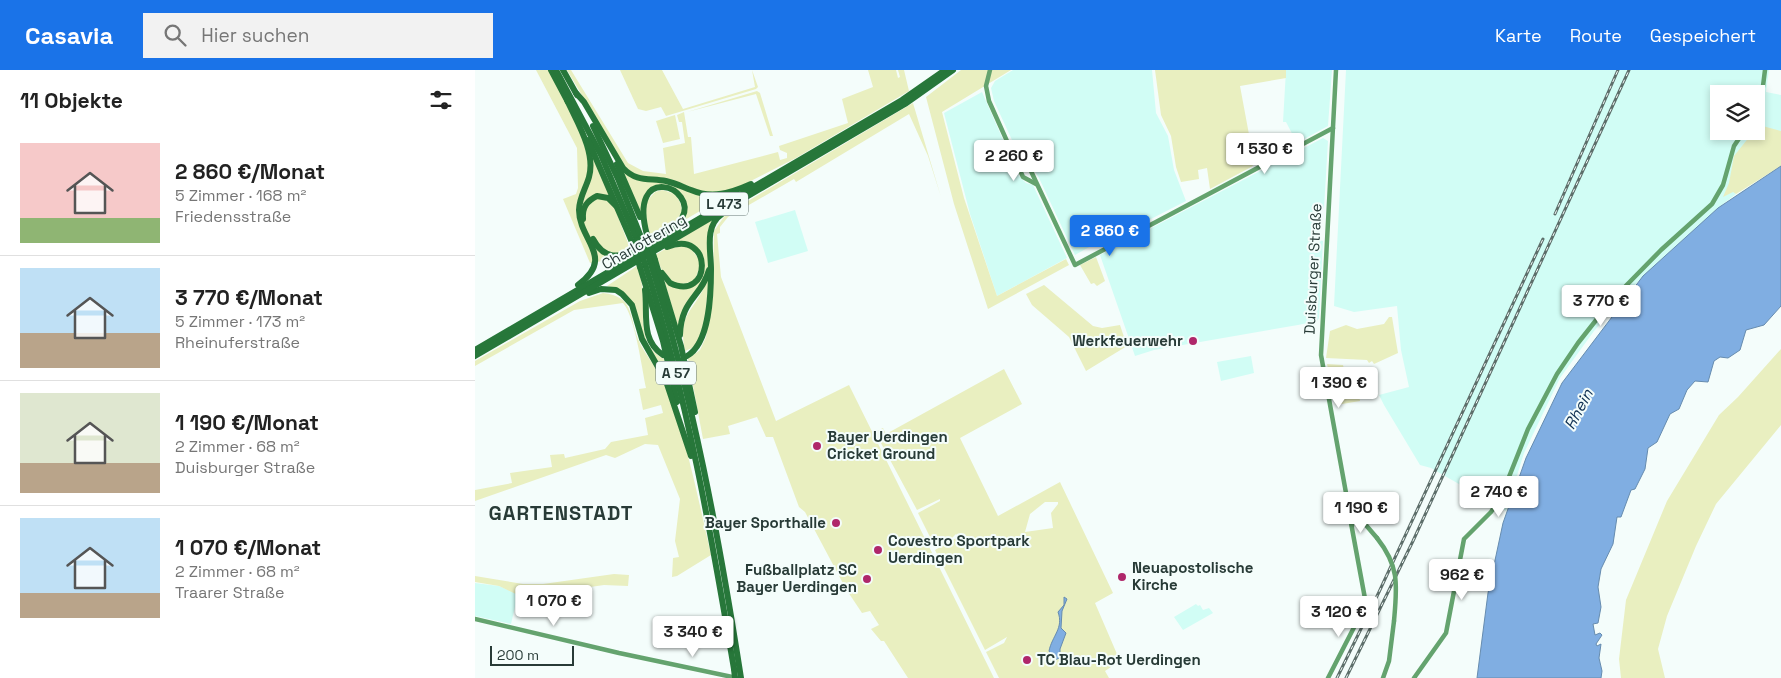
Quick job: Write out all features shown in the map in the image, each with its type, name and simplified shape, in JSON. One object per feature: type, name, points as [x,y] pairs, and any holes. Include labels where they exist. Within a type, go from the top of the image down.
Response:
[{"type":"highway","points":[[551,70],[585,133],[625,224]]},
{"type":"highway","name":"A 57","points":[[556,70],[601,155],[639,238]]},
{"type":"highway","name":"A 57","points":[[563,70],[606,152],[639,238],[673,337],[699,448],[736,669],[740,678]]},
{"type":"highway","name":"Charlottering","points":[[475,350],[902,100],[945,70]]},
{"type":"highway","name":"Charlottering","points":[[475,356],[905,104],[953,70]]},
{"type":"highway","points":[[576,93],[584,102],[623,168],[639,179],[666,181],[694,192],[711,195],[729,193],[751,184]]},
{"type":"highway","points":[[567,100],[589,157],[589,176],[578,208],[581,224],[594,250],[596,263],[590,275],[570,291]]},
{"type":"highway","points":[[607,142],[648,263],[681,346],[692,391],[699,448]]},
{"type":"highway","points":[[531,316],[668,232],[802,157]]},
{"type":"highway","points":[[639,238],[642,206],[648,194],[660,188],[672,189],[681,197],[684,204],[682,218],[668,232]]},
{"type":"highway","points":[[687,356],[699,347],[705,333],[711,263],[710,237],[714,223],[719,217],[752,193]]},
{"type":"highway","points":[[638,250],[615,257],[601,251],[584,222],[584,208],[591,199],[603,196],[613,202],[625,224],[639,238]]},
{"type":"highway","points":[[648,263],[675,286],[690,285],[701,274],[703,260],[695,248],[681,244],[656,250]]},
{"type":"highway","points":[[648,263],[645,291],[649,340],[653,347],[663,355]]},
{"type":"highway","points":[[648,263],[663,341],[685,435]]},
{"type":"highway","name":"A 57","points":[[648,263],[668,338],[716,551]]},
{"type":"highway","points":[[681,346],[681,316],[704,283],[711,263]]},
{"type":"highway","points":[[568,302],[601,289],[616,290],[627,298],[635,312],[645,347],[666,381],[700,484]]},
{"type":"highway","name":"A 57","points":[[735,678],[736,669]]},
{"type":"main road","points":[[990,70],[986,80],[987,93],[1026,180]]},
{"type":"main road","name":"Duisburger Straße","points":[[1328,678],[1367,602],[1321,355],[1336,70]]},
{"type":"main road","points":[[1763,85],[1765,70]]},
{"type":"main road","points":[[1021,168],[1028,167],[1033,175],[1075,265],[1333,128]]},
{"type":"main road","points":[[1414,678],[1447,632],[1464,539],[1487,516],[1501,497],[1532,419],[1568,356],[1612,300],[1661,250],[1712,204],[1723,185],[1734,146],[1738,140]]},
{"type":"main road","points":[[1026,180],[1033,175]]},
{"type":"main road","points":[[1026,180],[1031,180],[1037,186]]},
{"type":"main road","name":"Duisburger Straße","points":[[1346,494],[1351,523]]},
{"type":"main road","points":[[1349,505],[1391,557],[1396,574],[1389,660],[1383,678]]},
{"type":"main road","points":[[1351,523],[1359,517]]},
{"type":"main road","points":[[475,619],[619,653],[740,678]]},
{"type":"shaded area","points":[[536,70],[549,70],[600,169],[631,251],[611,254],[610,260],[590,263],[563,199],[576,194],[578,188],[577,148]]},
{"type":"shaded area","points":[[567,70],[571,70],[628,163],[643,171],[666,174],[663,148],[685,143],[682,122],[679,122],[677,115],[684,112],[688,137],[691,137],[694,174],[778,152],[780,160],[787,158],[787,153],[780,150],[779,146],[848,123],[842,99],[873,87],[868,70],[896,70],[898,78],[900,77],[898,70],[904,70],[909,91],[796,158],[737,188],[719,192],[705,192],[634,175],[623,165]]},
{"type":"shaded area","points":[[620,70],[662,70],[683,109],[755,87],[752,70],[758,87],[666,116],[661,107],[646,111],[638,109]]},
{"type":"shaded area","points":[[961,70],[1011,70],[942,112],[964,198],[997,296],[1066,259],[1069,265],[988,309],[954,204],[926,97]]},
{"type":"shaded area","points":[[1013,70],[1152,70],[1156,113],[1168,136],[1174,170],[1186,201],[1100,245],[1099,243],[1091,246],[1075,255],[1039,178],[1029,162],[1018,153],[994,101],[991,88],[995,81]]},
{"type":"shaded area","points":[[1155,70],[1286,70],[1286,78],[1240,86],[1253,156],[1250,160],[1253,166],[1210,189],[1207,168],[1198,170],[1199,179],[1181,182],[1176,167],[1171,136],[1161,115]]},
{"type":"shaded area","points":[[1286,70],[1332,70],[1328,126],[1297,143],[1286,122],[1283,122]]},
{"type":"shaded area","points":[[1346,70],[1769,70],[1766,92],[1781,95],[1781,155],[1733,192],[1736,194],[1643,276],[1594,331],[1560,378],[1524,453],[1506,511],[1431,468],[1420,465],[1379,395],[1409,387],[1401,350],[1397,306],[1354,312],[1334,306]]},
{"type":"shaded area","points":[[757,91],[760,93],[773,136],[770,136],[756,94],[687,112]]},
{"type":"shaded area","points":[[982,92],[1019,176],[1026,183],[1033,185],[1067,258],[997,296],[970,214],[944,113]]},
{"type":"shaded area","name":"Covestro Sportpark Uerdingen","points":[[913,103],[941,197],[928,156],[909,114],[796,182],[794,179],[728,217],[720,227],[720,233],[717,234],[721,277],[776,421],[849,385],[994,678],[908,678],[884,641],[881,641],[871,629],[879,625],[870,611],[862,613],[846,589],[805,512],[799,507],[773,437],[766,437],[757,417],[728,426],[730,434],[703,439],[688,359],[700,350],[706,337],[713,279],[714,231],[726,214]]},
{"type":"shaded area","points":[[675,115],[680,139],[663,143],[656,121]]},
{"type":"shaded area","points":[[1765,127],[1781,131],[1781,166],[1736,194],[1733,192],[1723,197],[1729,183],[1734,156],[1747,140],[1765,140]]},
{"type":"shaded area","points":[[1323,138],[1328,141],[1324,208],[1322,209],[1319,240],[1323,241],[1319,318],[1317,321],[1154,350],[1135,356],[1100,255]]},
{"type":"shaded area","points":[[622,170],[680,187],[727,195],[683,221],[684,202],[663,187],[644,198],[641,213]]},
{"type":"shaded area","points":[[662,190],[677,197],[682,212],[672,228],[651,240],[646,225],[646,202],[655,192]]},
{"type":"shaded area","points":[[795,210],[808,251],[768,263],[755,222]]},
{"type":"shaded area","points":[[718,216],[714,221],[704,332],[699,345],[685,351],[683,339],[684,323],[704,288],[701,286],[678,328],[664,280],[678,288],[699,279],[698,250],[670,245]]},
{"type":"shaded area","points":[[689,246],[701,262],[695,281],[679,285],[665,277],[655,255],[667,248]]},
{"type":"shaded area","points":[[1096,257],[1105,281],[1097,286],[1094,283],[1091,284],[1080,265]]},
{"type":"shaded area","points":[[637,266],[642,285],[645,336],[655,353],[664,359],[671,389],[647,348],[635,311],[625,295],[607,286]]},
{"type":"shaded area","points":[[1044,285],[1093,326],[1102,328],[1120,325],[1127,346],[1086,371],[1069,337],[1032,305],[1026,294]]},
{"type":"shaded area","points":[[603,293],[620,298],[629,309],[638,339],[665,385],[680,427],[691,469],[711,555],[677,576],[672,577],[673,558],[679,557],[675,541],[680,499],[658,445],[645,444],[615,458],[606,455],[475,501],[475,490],[512,483],[510,473],[552,467],[550,455],[564,454],[565,458],[605,449],[611,442],[648,435],[645,418],[663,413],[661,405],[643,410],[639,389],[646,388],[631,319],[623,303],[574,310],[475,366],[475,361],[580,301]]},
{"type":"shaded area","points":[[1389,317],[1392,317],[1398,353],[1374,364],[1372,361],[1369,363],[1367,360],[1326,358],[1330,331],[1346,325],[1357,329],[1384,324]]},
{"type":"shaded area","points":[[1781,349],[1781,425],[1716,504],[1696,546],[1667,616],[1658,649],[1665,678],[1621,678],[1619,659],[1626,600],[1667,501],[1719,415],[1738,397]]},
{"type":"shaded area","points":[[1251,356],[1254,373],[1221,381],[1217,362]]},
{"type":"shaded area","points":[[1327,364],[1343,365],[1347,382],[1356,381],[1360,401],[1336,405]]},
{"type":"shaded area","points":[[1004,369],[1022,404],[960,438],[998,516],[1060,482],[1113,593],[1095,603],[1120,661],[1105,671],[1109,678],[999,678],[986,652],[1004,643],[1007,637],[985,650],[935,550],[958,537],[956,534],[935,547],[918,513],[940,501],[940,499],[917,510],[875,432],[883,428],[886,434]],"holes":[[[1045,502],[1058,502],[1051,513],[1053,528],[1025,532],[1030,514]]]},
{"type":"shaded area","points":[[614,574],[629,575],[628,586],[604,585],[522,597],[499,586],[475,582],[475,576],[523,584],[543,584]]},
{"type":"shaded area","points":[[475,583],[499,586],[518,594],[511,624],[475,616]]},
{"type":"shaded area","points":[[1196,604],[1200,605],[1203,610],[1209,608],[1213,613],[1183,630],[1174,617]]},
{"type":"water","name":"Rhein","points":[[1781,166],[1781,306],[1764,325],[1746,330],[1740,350],[1728,358],[1720,357],[1714,361],[1708,382],[1695,381],[1687,390],[1679,409],[1670,414],[1657,442],[1648,448],[1645,469],[1635,489],[1631,490],[1621,517],[1617,517],[1613,544],[1601,569],[1598,587],[1601,607],[1598,623],[1593,624],[1595,635],[1600,633],[1602,635],[1596,644],[1597,646],[1601,644],[1599,658],[1602,671],[1601,678],[1477,678],[1488,593],[1503,523],[1526,458],[1562,383],[1643,276],[1718,208]]},
{"type":"water","points":[[1064,597],[1067,599],[1062,611],[1061,628],[1066,633],[1060,649],[1060,658],[1054,660],[1049,651],[1059,627],[1058,612],[1064,605]]},
{"type":"railway","points":[[1555,214],[1618,70]]},
{"type":"railway","points":[[1346,678],[1413,541],[1629,70]]},
{"type":"railway","points":[[1337,678],[1543,239]]},
{"type":"place","name":"Werkfeuerwehr","points":[[1193,341]]},
{"type":"place","name":"Bayer Uerdingen Cricket Ground","points":[[817,446]]},
{"type":"place","name":"Bayer Sporthalle","points":[[836,523]]},
{"type":"place","name":"Covestro Sportpark Uerdingen","points":[[878,550]]},
{"type":"place","name":"Neuapostolische Kirche","points":[[1122,577]]},
{"type":"place","name":"Fußballplatz SC Bayer Uerdingen","points":[[867,579]]},
{"type":"place","name":"TC Blau-Rot Uerdingen","points":[[1027,660]]},
{"type":"district","name":"GARTENSTADT","points":[[561,513]]}]
